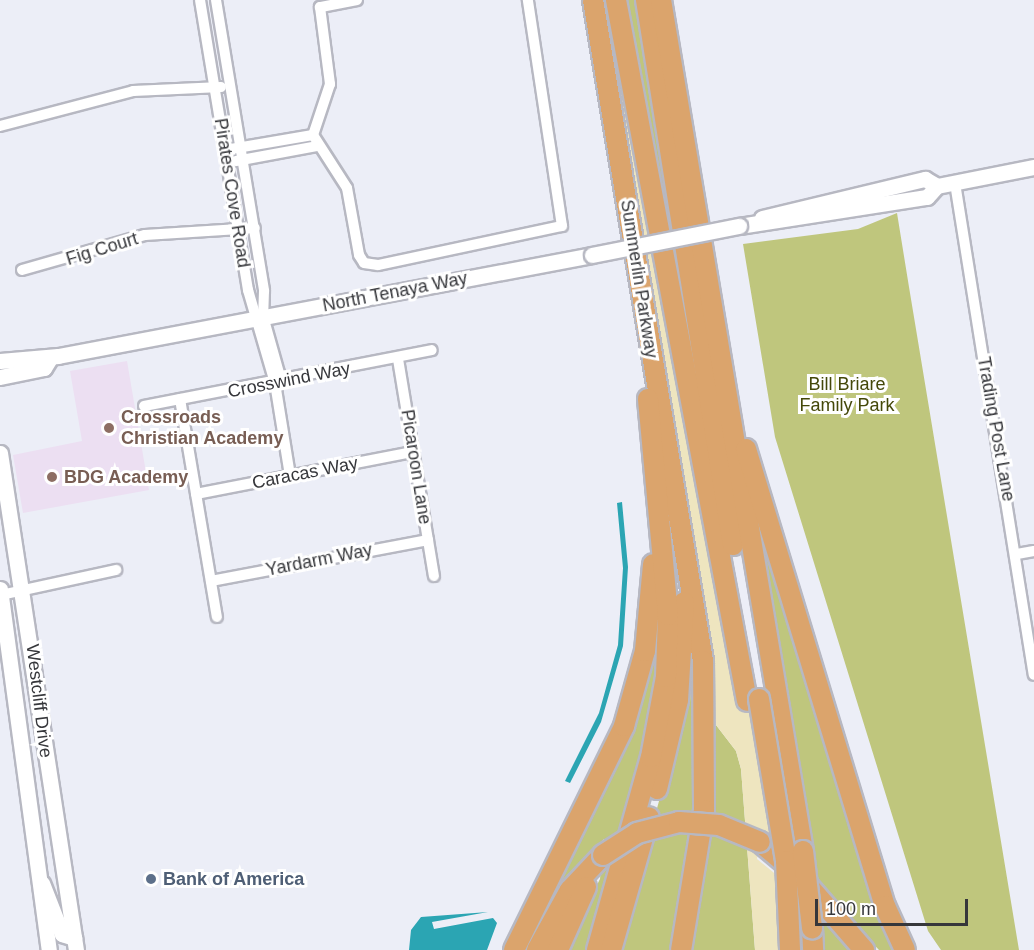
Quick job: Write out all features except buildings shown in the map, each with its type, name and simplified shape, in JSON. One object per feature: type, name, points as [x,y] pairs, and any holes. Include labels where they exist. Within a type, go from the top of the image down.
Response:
[{"type":"highway","name":"Summerlin Parkway","points":[[593,0],[686,558]]},
{"type":"highway","points":[[616,0],[786,861],[790,950]]},
{"type":"highway","points":[[646,0],[753,700],[774,870],[777,950]]},
{"type":"highway","points":[[661,0],[803,851],[813,950]]},
{"type":"highway","points":[[597,950],[649,767],[665,686],[668,615],[655,507],[639,279]]},
{"type":"highway","points":[[727,393],[885,906],[905,950]]},
{"type":"highway","points":[[514,950],[603,777],[631,706],[651,614],[655,507]]},
{"type":"highway","points":[[611,950],[676,714],[686,558]]},
{"type":"highway","points":[[681,950],[701,848],[707,754],[703,661],[686,558]]},
{"type":"highway","points":[[537,950],[565,897],[603,855],[637,833],[679,822],[719,825],[759,842],[798,874],[864,950]]},
{"type":"highway","points":[[558,950],[603,855]]},
{"type":"main road","name":"North Tenaya Way","points":[[0,361],[42,353],[51,357],[592,255],[778,218],[869,190],[931,183],[955,183],[1034,167]]},
{"type":"main road","name":"North Tenaya Way","points":[[778,218],[801,219],[873,208],[877,200],[931,183]]},
{"type":"main road","points":[[801,219],[863,200],[869,190]]},
{"type":"main road","name":"North Tenaya Way","points":[[0,377],[44,368],[51,357]]},
{"type":"main road","name":"Westcliff Drive","points":[[0,453],[23,591],[53,808],[75,944]]},
{"type":"main road","name":"Westcliff Drive","points":[[0,592],[50,950]]},
{"type":"main road","points":[[30,811],[53,808]]},
{"type":"main road","points":[[39,878],[52,899],[62,934],[75,944]]},
{"type":"street","name":"Pirates Cove Road","points":[[200,0],[238,231],[275,383],[290,476]]},
{"type":"street","name":"Pirates Cove Road","points":[[216,0],[255,228],[260,317]]},
{"type":"street","points":[[357,0],[320,7],[330,84],[313,135],[316,146],[347,188],[364,263],[378,265],[562,226],[528,0]]},
{"type":"street","points":[[0,126],[133,92],[215,88],[231,85]]},
{"type":"street","points":[[225,150],[313,135]]},
{"type":"street","points":[[227,162],[316,146]]},
{"type":"street","name":"Trading Post Lane","points":[[955,183],[1017,554],[1034,675]]},
{"type":"street","name":"Fig Court","points":[[22,270],[146,235],[238,231],[255,228]]},
{"type":"street","name":"Crosswind Way","points":[[144,405],[275,383],[432,351]]},
{"type":"street","name":"Picaroon Lane","points":[[398,359],[434,576]]},
{"type":"street","points":[[180,399],[217,617]]},
{"type":"street","name":"Caracas Way","points":[[196,494],[413,452]]},
{"type":"street","name":"Yardarm Way","points":[[211,581],[428,540]]},
{"type":"street","points":[[1017,554],[1034,551]]},
{"type":"street","points":[[0,592],[23,591],[116,570]]},
{"type":"shaded area","name":"Crossroads Christian Academy","points":[[127,361],[149,490],[23,513],[13,455],[82,441],[70,371]]},
{"type":"green space","points":[[624,0],[638,0],[719,504]]},
{"type":"green space","name":"Bill Briare Family Park","points":[[897,213],[1019,950],[941,950],[928,931],[775,437],[743,244],[858,229]]},
{"type":"green space","points":[[756,498],[881,915],[896,950],[879,950],[819,887],[795,848],[815,857]]},
{"type":"green space","points":[[657,615],[655,685],[637,782],[589,950],[564,950],[600,879],[604,839],[561,883],[525,950],[519,950],[614,770]]},
{"type":"green space","points":[[689,651],[695,805],[683,897],[671,950],[618,950],[675,743]]},
{"type":"green space","points":[[716,725],[736,751],[741,769],[755,950],[690,950],[710,841]]},
{"type":"green space","points":[[822,913],[851,950],[806,950],[804,923]]},
{"type":"sand","points":[[607,18],[739,702],[770,697],[781,846],[761,831],[757,859],[802,896],[806,950],[755,950],[741,769],[736,751],[716,725],[705,610]]},
{"type":"water","points":[[622,502],[628,567],[623,646],[601,722],[570,783],[565,781],[599,713],[618,645],[623,568],[617,503]]},
{"type":"water","points":[[488,912],[432,922],[434,929],[493,918],[497,923],[487,950],[409,950],[411,930],[421,917]]},
{"type":"place","name":"Crossroads Christian Academy","points":[[109,428]]},
{"type":"place","name":"BDG Academy","points":[[52,477]]},
{"type":"place","name":"Bank of America","points":[[151,879]]}]
